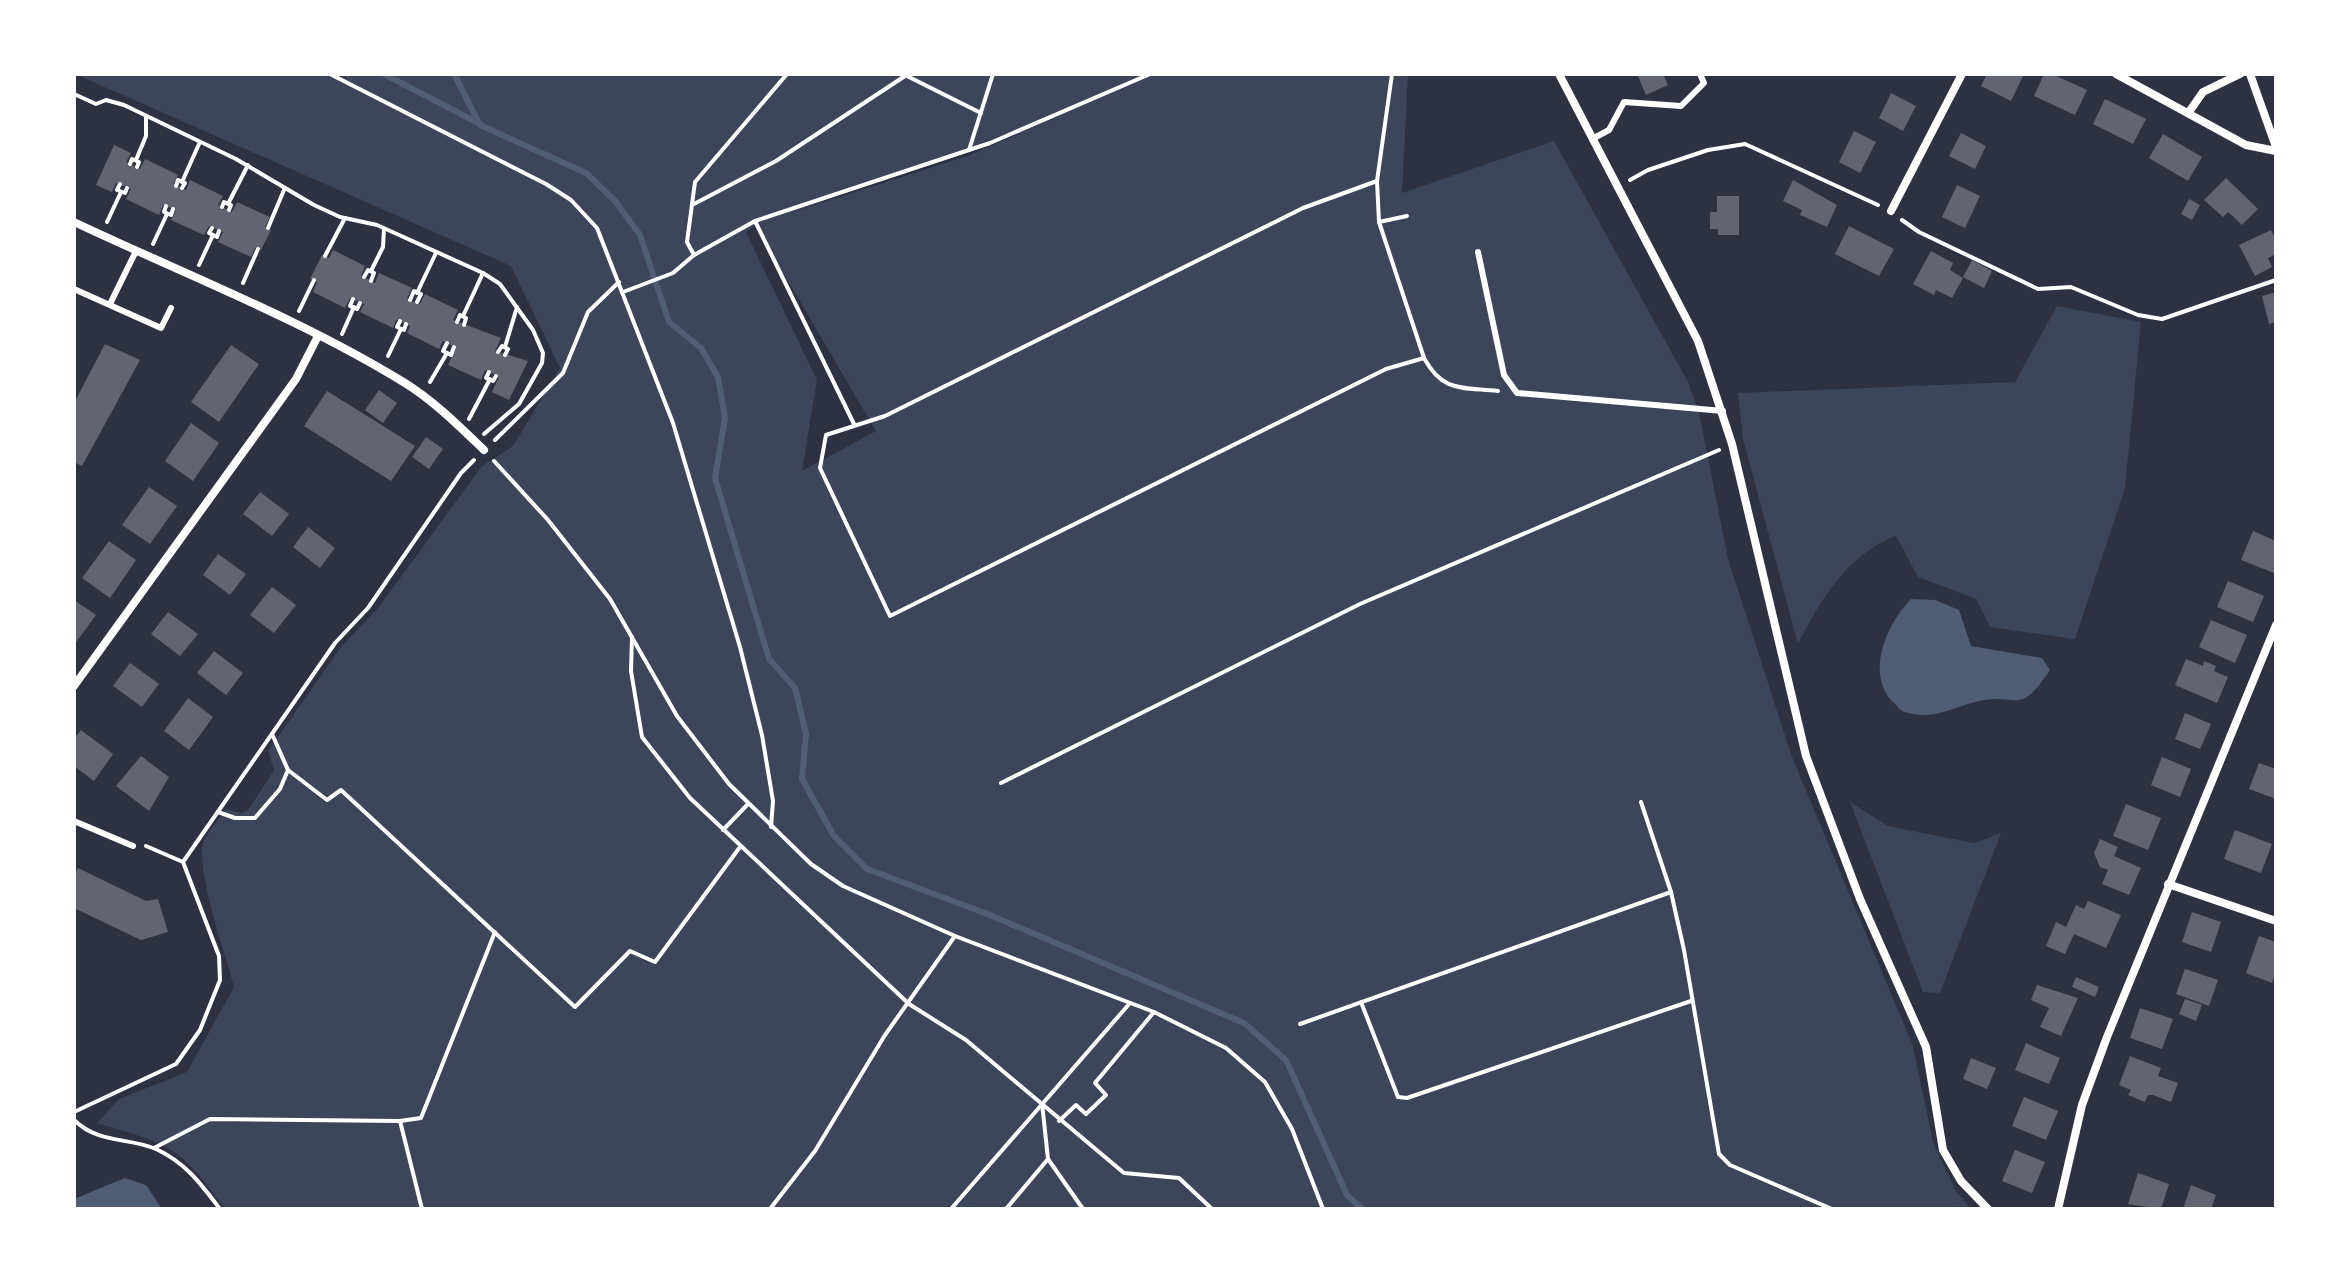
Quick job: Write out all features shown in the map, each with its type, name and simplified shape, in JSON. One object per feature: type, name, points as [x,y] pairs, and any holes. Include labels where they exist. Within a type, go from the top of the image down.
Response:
[{"type":"street","points":[[1559,74],[1698,341],[1732,444],[1806,756],[1860,899],[1926,1047],[1943,1150],[1961,1181],[1988,1209]]},
{"type":"street","points":[[1891,211],[1962,74]]},
{"type":"street","points":[[2116,74],[2246,145],[2276,149],[2250,74]]},
{"type":"street","points":[[2189,112],[2203,92],[2240,74]]},
{"type":"street","points":[[74,222],[318,336],[381,370],[421,395],[484,450]]},
{"type":"street","points":[[74,686],[296,379],[318,336]]},
{"type":"street","points":[[2058,1209],[2082,1105],[2168,884],[2276,625]]},
{"type":"street","points":[[2168,884],[2276,921]]},
{"type":"lane","points":[[1592,139],[1609,130],[1624,102],[1681,106],[1704,83],[1700,74]]},
{"type":"lane","points":[[110,304],[136,251]]},
{"type":"lane","points":[[1478,252],[1504,375],[1517,393],[1723,411]]},
{"type":"lane","points":[[74,289],[161,328],[171,308]]},
{"type":"lane","points":[[74,821],[133,846]]},
{"type":"path","points":[[330,74],[571,200],[597,228],[673,423],[740,647],[773,801],[771,828]]},
{"type":"path","points":[[694,255],[687,242],[695,182],[711,159],[729,146],[787,74]]},
{"type":"path","points":[[969,150],[993,74]]},
{"type":"path","points":[[623,292],[673,273],[694,255],[755,221],[969,150],[1150,74]]},
{"type":"path","points":[[1392,74],[1377,181],[1379,222],[1424,358],[1434,376],[1448,386],[1517,393]]},
{"type":"path","points":[[694,204],[776,161],[905,75],[981,113]]},
{"type":"path","points":[[74,94],[96,104],[112,100],[248,165],[313,207],[384,229],[483,273],[500,284],[540,343],[542,363],[519,404],[475,442]]},
{"type":"path","points":[[137,167],[139,162],[136,160],[146,136],[146,117]]},
{"type":"path","points":[[182,188],[199,143]]},
{"type":"path","points":[[1617,187],[1648,170],[1708,150],[1745,144],[1862,198]]},
{"type":"path","points":[[130,164],[132,159],[136,160]]},
{"type":"path","points":[[228,204],[248,165]]},
{"type":"path","points":[[176,186],[178,180],[182,182]]},
{"type":"path","points":[[1377,181],[1303,208],[885,416],[826,435],[820,468],[890,616],[1386,369],[1424,358]]},
{"type":"path","points":[[120,184],[117,190],[121,192]]},
{"type":"path","points":[[121,192],[125,193],[127,188]]},
{"type":"path","points":[[268,228],[284,189]]},
{"type":"path","points":[[101,234],[121,192]]},
{"type":"path","points":[[222,207],[224,202],[228,204]]},
{"type":"path","points":[[228,204],[231,205],[229,210]]},
{"type":"path","points":[[166,206],[164,212],[167,214]]},
{"type":"path","points":[[167,214],[171,215],[173,209]]},
{"type":"path","points":[[1891,211],[1919,232],[2038,289],[2071,287],[2138,315],[2162,319],[2276,280]]},
{"type":"path","points":[[147,256],[167,214]]},
{"type":"path","points":[[1379,222],[1407,216]]},
{"type":"path","points":[[325,256],[345,218]]},
{"type":"path","points":[[755,221],[854,425]]},
{"type":"path","points":[[212,228],[209,233],[217,237],[219,231]]},
{"type":"path","points":[[364,277],[368,270],[371,271],[383,247],[384,229]]},
{"type":"path","points":[[193,278],[213,235]]},
{"type":"path","points":[[236,298],[258,249]]},
{"type":"path","points":[[417,293],[435,254]]},
{"type":"path","points":[[371,271],[374,273],[371,281]]},
{"type":"path","points":[[457,322],[463,316],[483,273]]},
{"type":"path","points":[[293,324],[314,280]]},
{"type":"path","points":[[183,862],[335,643],[368,608],[461,473],[563,373],[588,312],[619,282]]},
{"type":"path","points":[[410,300],[414,291],[421,294],[417,302]]},
{"type":"path","points":[[353,299],[350,306],[357,309],[360,303]]},
{"type":"path","points":[[336,346],[354,307]]},
{"type":"path","points":[[505,355],[517,307]]},
{"type":"path","points":[[463,316],[466,318],[464,325]]},
{"type":"path","points":[[400,321],[397,327],[401,329]]},
{"type":"path","points":[[381,370],[406,324]]},
{"type":"path","points":[[447,343],[443,351],[451,355],[454,347]]},
{"type":"path","points":[[498,352],[502,346],[505,347]]},
{"type":"path","points":[[421,395],[447,353]]},
{"type":"path","points":[[489,372],[486,378],[493,381],[496,376]]},
{"type":"path","points":[[461,427],[475,412],[490,379]]},
{"type":"path","points":[[1001,783],[1360,604],[1732,444]]},
{"type":"path","points":[[484,450],[584,563],[632,635],[677,716],[771,828],[811,864],[843,886],[955,936],[1154,1012],[1226,1048],[1265,1082],[1292,1129],[1323,1209]]},
{"type":"path","points":[[632,635],[631,671],[642,737],[690,798],[909,1004],[966,1040],[1124,1173],[1179,1178],[1212,1209]]},
{"type":"path","points":[[272,734],[288,770],[327,800],[341,790],[575,1007],[630,951],[655,962],[740,847]]},
{"type":"path","points":[[218,812],[235,818],[255,818],[280,789],[288,770]]},
{"type":"path","points":[[1641,802],[1671,892],[1684,950],[1719,1154],[1730,1165],[1832,1209]]},
{"type":"path","points":[[723,830],[748,804]]},
{"type":"path","points":[[74,1112],[176,1064],[200,1030],[220,980],[219,956],[183,862],[150,846],[133,846]]},
{"type":"path","points":[[1300,1024],[1671,892]]},
{"type":"path","points":[[154,1148],[210,1119],[400,1121],[421,1118],[495,932]]},
{"type":"path","points":[[770,1209],[815,1151],[838,1108],[955,936]]},
{"type":"path","points":[[1361,1002],[1398,1097],[1407,1098],[1691,1001]]},
{"type":"path","points":[[951,1209],[1130,1003]]},
{"type":"path","points":[[1059,1121],[1076,1105],[1086,1114],[1106,1095],[1095,1083],[1154,1012]]},
{"type":"path","points":[[1042,1101],[1048,1159],[1083,1209]]},
{"type":"path","points":[[74,1120],[99,1138],[154,1148],[190,1170],[220,1209]]},
{"type":"path","points":[[400,1121],[422,1209]]},
{"type":"path","points":[[1006,1209],[1048,1159]]},
{"type":"shaded area","points":[[75,74],[1408,74],[1402,193],[1554,141],[1688,382],[1699,412],[1728,559],[1792,757],[1913,1046],[1933,1142],[1956,1191],[1971,1209],[225,1209],[196,1172],[172,1150],[97,1123],[119,1099],[187,1072],[234,987],[203,870],[202,853],[206,836],[226,809],[242,813],[249,809],[274,770],[268,751],[341,647],[378,608],[482,466],[513,446],[560,368],[511,266]],"holes":[[[1058,115],[970,155],[790,213]],[[755,225],[876,431],[802,471],[817,380],[746,232]]]},
{"type":"shaded area","points":[[2057,306],[2141,322],[2125,488],[2075,639],[1990,627],[1976,599],[1918,577],[1896,536],[1863,554],[1837,580],[1798,644],[1743,439],[1738,393],[2015,382]]},
{"type":"shaded area","points":[[1911,599],[1935,600],[1959,610],[1971,646],[2042,658],[2050,670],[2024,699],[1979,701],[1928,715],[1904,712],[1885,691],[1880,664],[1887,635]]},
{"type":"shaded area","points":[[1850,802],[1888,826],[1974,843],[2001,833],[1940,993],[1923,992]]},
{"type":"shaded area","points":[[125,1178],[146,1185],[162,1209],[74,1209],[74,1199]]},
{"type":"building","points":[[1637,74],[1663,74],[1668,85],[1646,95]]},
{"type":"building","points":[[1987,74],[2024,74],[2011,101],[1981,86]]},
{"type":"building","points":[[2044,74],[2052,74],[2087,90],[2075,115],[2034,96]]},
{"type":"building","points":[[1891,93],[1916,106],[1903,131],[1879,118]]},
{"type":"building","points":[[2105,99],[2146,119],[2133,144],[2093,124]]},
{"type":"building","points":[[1854,131],[1876,142],[1860,173],[1839,162]]},
{"type":"building","points":[[1961,133],[1986,146],[1975,169],[1949,156]]},
{"type":"building","points":[[2163,134],[2202,157],[2188,181],[2149,158]]},
{"type":"building","points":[[114,145],[131,153],[126,162],[140,169],[145,159],[178,175],[173,184],[186,190],[190,180],[223,196],[218,205],[232,212],[237,202],[270,217],[265,227],[271,230],[261,250],[255,248],[251,257],[218,242],[223,232],[209,226],[204,235],[171,220],[176,210],[163,205],[159,215],[126,199],[131,189],[116,183],[112,192],[96,185]]},
{"type":"building","points":[[2226,178],[2258,209],[2242,225],[2228,212],[2223,217],[2204,200]]},
{"type":"building","points":[[1793,180],[1837,205],[1827,227],[1800,215],[1802,210],[1783,201]]},
{"type":"building","points":[[1957,185],[1980,196],[1965,228],[1942,217]]},
{"type":"building","points":[[1717,196],[1739,196],[1739,235],[1718,235],[1718,229],[1710,229],[1710,212],[1717,212]]},
{"type":"building","points":[[2189,199],[2200,205],[2192,220],[2181,214]]},
{"type":"building","points":[[1849,226],[1894,249],[1879,276],[1835,254]]},
{"type":"building","points":[[2271,230],[2276,241],[2276,254],[2268,258],[2272,267],[2255,276],[2239,245]]},
{"type":"building","points":[[333,250],[365,266],[361,276],[375,283],[379,273],[412,288],[407,298],[410,300],[420,304],[425,294],[458,310],[453,320],[501,338],[495,351],[528,361],[509,400],[492,392],[499,377],[485,370],[481,380],[448,365],[456,348],[443,341],[439,349],[407,333],[410,326],[396,320],[393,328],[360,312],[364,304],[350,298],[345,308],[313,292],[317,282],[310,279],[322,255],[329,258]]},
{"type":"building","points":[[1931,251],[1953,263],[1950,270],[1963,278],[1952,298],[1936,290],[1934,295],[1913,284]]},
{"type":"building","points":[[1972,260],[1992,271],[1984,288],[1963,277]]},
{"type":"building","points":[[2276,292],[2276,322],[2269,324],[2262,296]]},
{"type":"building","points":[[105,344],[140,360],[82,466],[74,462],[74,403]]},
{"type":"building","points":[[231,345],[259,364],[219,422],[191,402]]},
{"type":"building","points":[[379,390],[397,403],[383,423],[365,410]]},
{"type":"building","points":[[327,391],[415,446],[391,481],[304,426]]},
{"type":"building","points":[[191,423],[219,443],[193,481],[165,461]]},
{"type":"building","points":[[426,437],[443,449],[429,469],[412,457]]},
{"type":"building","points":[[149,487],[177,506],[150,544],[122,525]]},
{"type":"building","points":[[260,492],[289,514],[272,536],[243,514]]},
{"type":"building","points":[[308,527],[335,548],[320,568],[293,547]]},
{"type":"building","points":[[2253,531],[2276,541],[2274,573],[2241,560]]},
{"type":"building","points":[[109,541],[136,560],[110,598],[82,578]]},
{"type":"building","points":[[218,554],[246,574],[230,595],[203,575]]},
{"type":"building","points":[[2228,581],[2264,596],[2253,622],[2217,607]]},
{"type":"building","points":[[272,587],[296,605],[274,633],[250,615]]},
{"type":"building","points":[[74,600],[96,615],[74,645]]},
{"type":"building","points":[[168,612],[198,634],[180,656],[151,634]]},
{"type":"building","points":[[2211,620],[2247,635],[2235,663],[2199,647]]},
{"type":"building","points":[[214,651],[243,673],[226,695],[197,673]]},
{"type":"building","points":[[2186,659],[2203,666],[2204,661],[2216,666],[2214,671],[2228,677],[2217,703],[2175,685]]},
{"type":"building","points":[[130,663],[159,684],[142,707],[113,686]]},
{"type":"building","points":[[188,698],[213,717],[189,750],[164,731]]},
{"type":"building","points":[[2185,713],[2211,724],[2200,749],[2175,739]]},
{"type":"building","points":[[81,730],[113,754],[94,781],[74,766],[74,739]]},
{"type":"building","points":[[141,756],[169,777],[149,811],[116,786]]},
{"type":"building","points":[[2162,757],[2191,769],[2180,797],[2151,785]]},
{"type":"building","points":[[2259,763],[2276,769],[2276,799],[2249,789]]},
{"type":"building","points":[[2126,804],[2161,818],[2148,850],[2113,836]]},
{"type":"building","points":[[2235,830],[2272,844],[2261,873],[2224,859]]},
{"type":"building","points":[[2100,839],[2118,847],[2114,856],[2141,868],[2129,895],[2102,884],[2108,870],[2100,867],[2094,853]]},
{"type":"building","points":[[78,868],[146,901],[158,899],[168,932],[141,940],[74,908],[74,876]]},
{"type":"building","points":[[2088,901],[2121,915],[2106,948],[2074,934],[2065,954],[2046,946],[2056,922],[2066,927],[2076,905],[2084,909]]},
{"type":"building","points":[[2192,912],[2221,922],[2211,952],[2182,942]]},
{"type":"building","points":[[2259,936],[2276,942],[2276,972],[2272,983],[2246,973]]},
{"type":"building","points":[[2185,969],[2218,980],[2209,1006],[2176,994]]},
{"type":"building","points":[[2076,977],[2099,987],[2095,997],[2072,987]]},
{"type":"building","points":[[2037,985],[2078,998],[2061,1036],[2040,1027],[2049,1008],[2031,1000]]},
{"type":"building","points":[[2185,999],[2202,1005],[2196,1021],[2179,1014]]},
{"type":"building","points":[[2140,1008],[2173,1019],[2162,1049],[2130,1038]]},
{"type":"building","points":[[2026,1043],[2060,1058],[2049,1084],[2015,1070]]},
{"type":"building","points":[[2130,1056],[2161,1068],[2158,1076],[2178,1083],[2171,1102],[2148,1095],[2145,1102],[2128,1095],[2131,1090],[2119,1085]]},
{"type":"building","points":[[1971,1058],[1996,1068],[1987,1089],[1963,1079]]},
{"type":"building","points":[[2024,1097],[2058,1111],[2046,1140],[2012,1126]]},
{"type":"building","points":[[2015,1150],[2045,1162],[2032,1193],[2002,1181]]},
{"type":"building","points":[[2138,1173],[2169,1184],[2161,1209],[2128,1204]]},
{"type":"building","points":[[2191,1185],[2216,1195],[2211,1209],[2183,1209]]},
{"type":"waterway","points":[[384,74],[480,124]]},
{"type":"waterway","points":[[454,74],[480,125],[586,173],[615,201],[640,235],[669,322],[701,348],[718,377],[725,418],[715,478],[769,659],[795,688],[806,734],[802,779],[834,836],[867,869],[990,915],[1244,1023],[1286,1060],[1347,1195],[1362,1209]]}]
